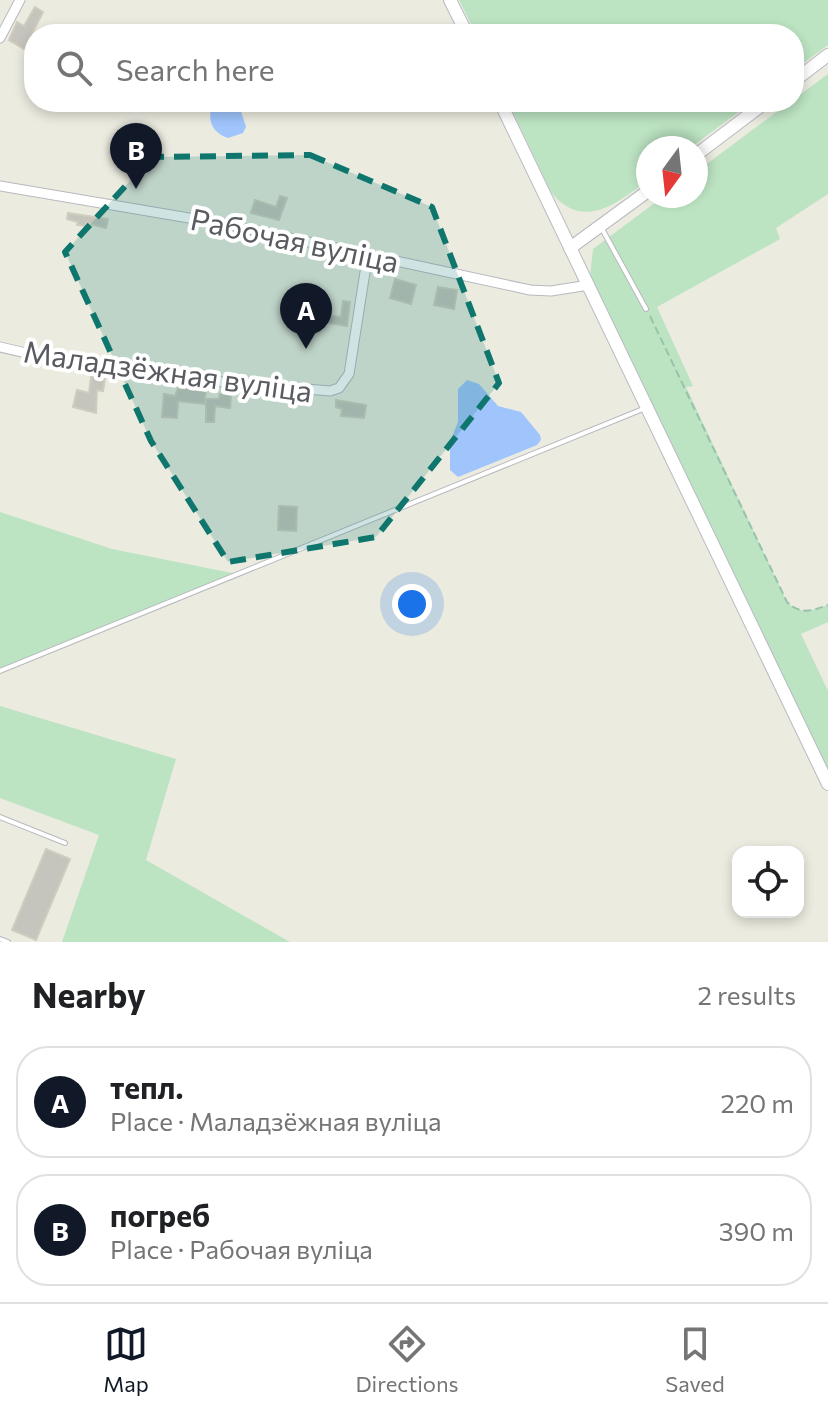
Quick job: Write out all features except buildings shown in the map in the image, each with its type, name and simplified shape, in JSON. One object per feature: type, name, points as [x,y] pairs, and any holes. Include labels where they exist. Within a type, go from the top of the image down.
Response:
[{"type":"main road","points":[[450,0],[462,24]]},
{"type":"main road","points":[[804,73],[828,55]]},
{"type":"main road","points":[[505,112],[828,784]]},
{"type":"main road","points":[[708,146],[753,112]]},
{"type":"main road","points":[[570,248],[636,200]]},
{"type":"street","points":[[0,38],[20,0]]},
{"type":"street","name":"Рабочая вуліца","points":[[0,186],[180,215],[530,290],[569,290],[589,285]]},
{"type":"street","name":"Маладзёжная вуліца","points":[[0,347],[61,361],[178,378],[330,391],[339,388],[349,374],[368,253]]},
{"type":"lane","points":[[601,227],[646,309]]},
{"type":"lane","points":[[0,671],[645,408]]},
{"type":"lane","points":[[0,817],[65,843]]},
{"type":"lane","points":[[0,939],[8,942]]},
{"type":"path","points":[[646,309],[787,602],[804,612],[828,605]]},
{"type":"highlighted area","points":[[310,155],[432,207],[499,383],[376,537],[228,562],[151,441],[65,252],[152,157]]},
{"type":"green space","points":[[459,0],[828,0],[828,45],[804,63],[804,24],[471,24]]},
{"type":"green space","points":[[828,74],[828,194],[776,228],[780,239],[657,307],[693,386],[686,387],[787,602],[806,611],[828,605],[828,622],[801,634],[828,691],[828,784],[589,285],[593,249],[648,208],[708,208],[708,163],[777,112],[804,112],[804,92]]},
{"type":"green space","points":[[513,112],[739,112],[706,136],[636,136],[636,188],[600,210],[575,210],[551,192]]},
{"type":"green space","points":[[0,512],[112,549],[237,574],[0,671]]},
{"type":"green space","points":[[0,706],[176,759],[146,860],[290,942],[62,942],[99,835],[0,798]]},
{"type":"water","points":[[241,112],[246,127],[243,133],[228,138],[214,128],[210,114]]},
{"type":"water","points":[[467,380],[479,384],[498,406],[521,412],[541,440],[537,445],[458,477],[450,470],[450,442],[458,422],[458,389]]},
{"type":"place","name":"погреб","points":[[136,189]]},
{"type":"place","name":"тепл.","points":[[306,349]]}]
